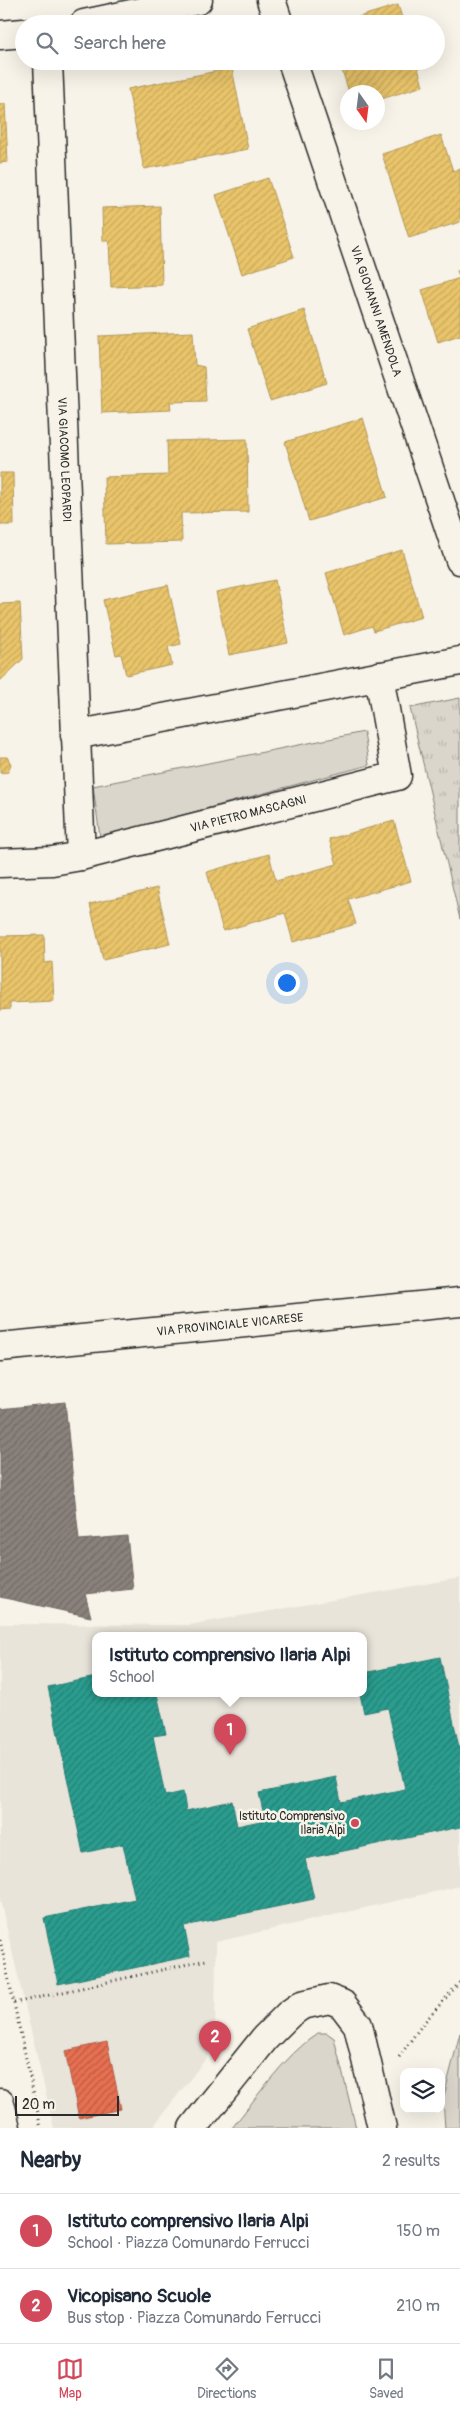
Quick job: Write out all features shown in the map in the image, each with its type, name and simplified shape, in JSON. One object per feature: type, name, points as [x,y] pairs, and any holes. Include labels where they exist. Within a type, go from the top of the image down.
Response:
[{"type":"street","points":[[127,15],[198,0]]},
{"type":"street","points":[[271,0],[276,15]]},
{"type":"street","points":[[0,35],[15,34]]},
{"type":"street","name":"VIA GIACOMO LEOPARDI","points":[[48,70],[81,856]]},
{"type":"street","name":"VIA GIOVANNI AMENDOLA","points":[[295,70],[460,560]]},
{"type":"street","points":[[75,735],[460,661]]},
{"type":"street","name":"VIA PIETRO MASCAGNI","points":[[0,863],[52,861],[81,856],[397,776],[379,676]]},
{"type":"street","name":"VIA PROVINCIALE VICARESE","points":[[0,1347],[460,1302]]},
{"type":"street","points":[[193,2128],[265,2038],[288,2014],[302,2005],[329,1999],[342,2004],[358,2025],[382,2128]]},
{"type":"street","points":[[0,2103],[6,2128]]},
{"type":"path","points":[[0,1940],[41,2128]]},
{"type":"path","points":[[14,2003],[206,1960]]},
{"type":"path","points":[[374,2092],[422,2026],[460,1982]]},
{"type":"shaded area","name":"Istituto Comprensivo Ilaria Alpi","points":[[460,1578],[460,1886],[216,1942],[215,2047],[152,2128],[54,2128],[0,1900],[0,1624],[189,1625]]},
{"type":"green space","points":[[460,698],[460,919],[410,708]]},
{"type":"green space","points":[[364,732],[369,765],[100,837],[93,786]]},
{"type":"green space","points":[[318,2033],[327,2033],[334,2038],[356,2128],[232,2128],[282,2065],[293,2053]]},
{"type":"green space","points":[[460,2033],[460,2128],[445,2128],[445,2092]]},
{"type":"building: Homes","points":[[398,5],[401,15],[366,15]]},
{"type":"building: Homes","points":[[222,70],[232,70],[248,149],[144,169],[128,89]]},
{"type":"building: Homes","points":[[342,70],[419,70],[423,86],[385,98],[385,85],[347,85]]},
{"type":"building: Homes","points":[[0,104],[5,104],[8,162],[0,163]]},
{"type":"building: Homes","points":[[441,135],[453,171],[460,168],[460,222],[409,238],[382,154]]},
{"type":"building: Homes","points":[[268,178],[294,257],[242,274],[216,195]]},
{"type":"building: Homes","points":[[160,206],[162,285],[111,287],[109,241],[103,241],[102,208]]},
{"type":"building: Homes","points":[[460,278],[460,335],[438,342],[422,290]]},
{"type":"building: Homes","points":[[304,310],[327,383],[270,401],[247,329]]},
{"type":"building: Homes","points":[[193,332],[195,365],[204,367],[206,401],[170,402],[171,410],[102,413],[99,336]]},
{"type":"building: Homes","points":[[363,418],[387,497],[309,521],[285,442]]},
{"type":"building: Homes","points":[[247,439],[248,512],[181,513],[182,542],[106,544],[104,477],[168,475],[167,441]]},
{"type":"building: Homes","points":[[0,473],[13,473],[14,525],[0,525]]},
{"type":"building: Homes","points":[[402,550],[422,617],[374,631],[372,626],[344,635],[326,573]]},
{"type":"building: Homes","points":[[275,580],[288,643],[229,655],[216,592]]},
{"type":"building: Homes","points":[[168,585],[181,644],[168,647],[172,665],[126,675],[121,654],[116,655],[103,600]]},
{"type":"building: Homes","points":[[20,603],[23,659],[0,681],[0,604]]},
{"type":"building: Homes","points":[[0,757],[7,757],[11,764],[8,772],[0,773]]},
{"type":"building: Homes","points":[[394,821],[411,881],[348,899],[356,924],[293,942],[285,913],[223,931],[207,872],[269,854],[276,881],[337,864],[329,839]]},
{"type":"building: Homes","points":[[157,888],[170,944],[103,960],[90,904]]},
{"type":"building: Homes","points":[[44,935],[45,963],[52,962],[54,1001],[10,1003],[10,1009],[0,1010],[0,936]]},
{"type":"building: Shops","points":[[107,2042],[121,2109],[79,2118],[65,2051]]},
{"type":"building: Schools","name":"Istituto Comprensivo Ilaria Alpi","points":[[440,1657],[460,1752],[460,1827],[305,1859],[314,1899],[184,1926],[190,1956],[58,1984],[44,1918],[135,1899],[123,1844],[83,1853],[48,1687],[92,1678],[92,1697],[158,1697],[166,1734],[153,1736],[165,1796],[183,1792],[186,1811],[232,1801],[237,1826],[265,1820],[259,1793],[336,1777],[341,1802],[405,1789],[388,1708],[364,1713],[361,1697],[367,1697],[367,1672]]},
{"type":"building: Industry","points":[[65,1402],[79,1540],[127,1536],[133,1589],[85,1594],[91,1617],[0,1597],[0,1409]]},
{"type":"place","name":"Istituto comprensivo Ilaria Alpi","points":[[230,1755]]},
{"type":"place","name":"Istituto Comprensivo Ilaria Alpi","points":[[355,1823]]},
{"type":"place","name":"Vicopisano Scuole","points":[[215,2062]]}]
